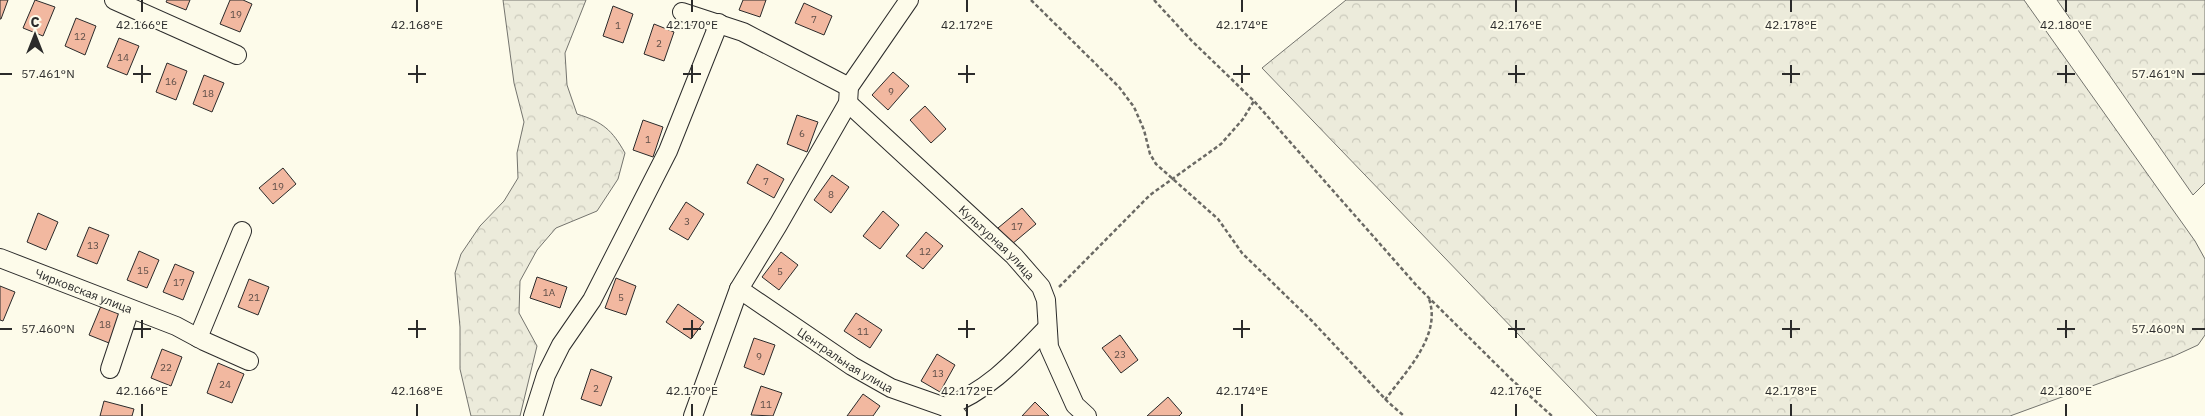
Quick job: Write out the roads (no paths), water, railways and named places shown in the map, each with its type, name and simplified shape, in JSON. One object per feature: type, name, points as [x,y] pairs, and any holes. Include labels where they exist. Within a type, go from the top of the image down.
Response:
[{"type":"street","points":[[114,0],[237,55]]},
{"type":"street","points":[[693,416],[739,289],[778,225],[848,95],[909,0]]},
{"type":"street","name":"Культурная улица","points":[[682,12],[744,32],[848,95],[1014,256],[1041,287],[1046,300],[1046,329],[1054,359],[1078,412]]},
{"type":"street","points":[[533,416],[546,375],[561,345],[592,300],[668,152],[719,23]]},
{"type":"street","points":[[198,338],[242,230]]},
{"type":"street","name":"Чирковская улица","points":[[0,258],[176,326],[249,361]]},
{"type":"street","name":"Центральная улица","points":[[739,289],[852,366],[891,388],[951,411]]},
{"type":"street","points":[[110,369],[130,309]]},
{"type":"street","points":[[951,411],[963,400],[995,380],[1046,329]]}]
